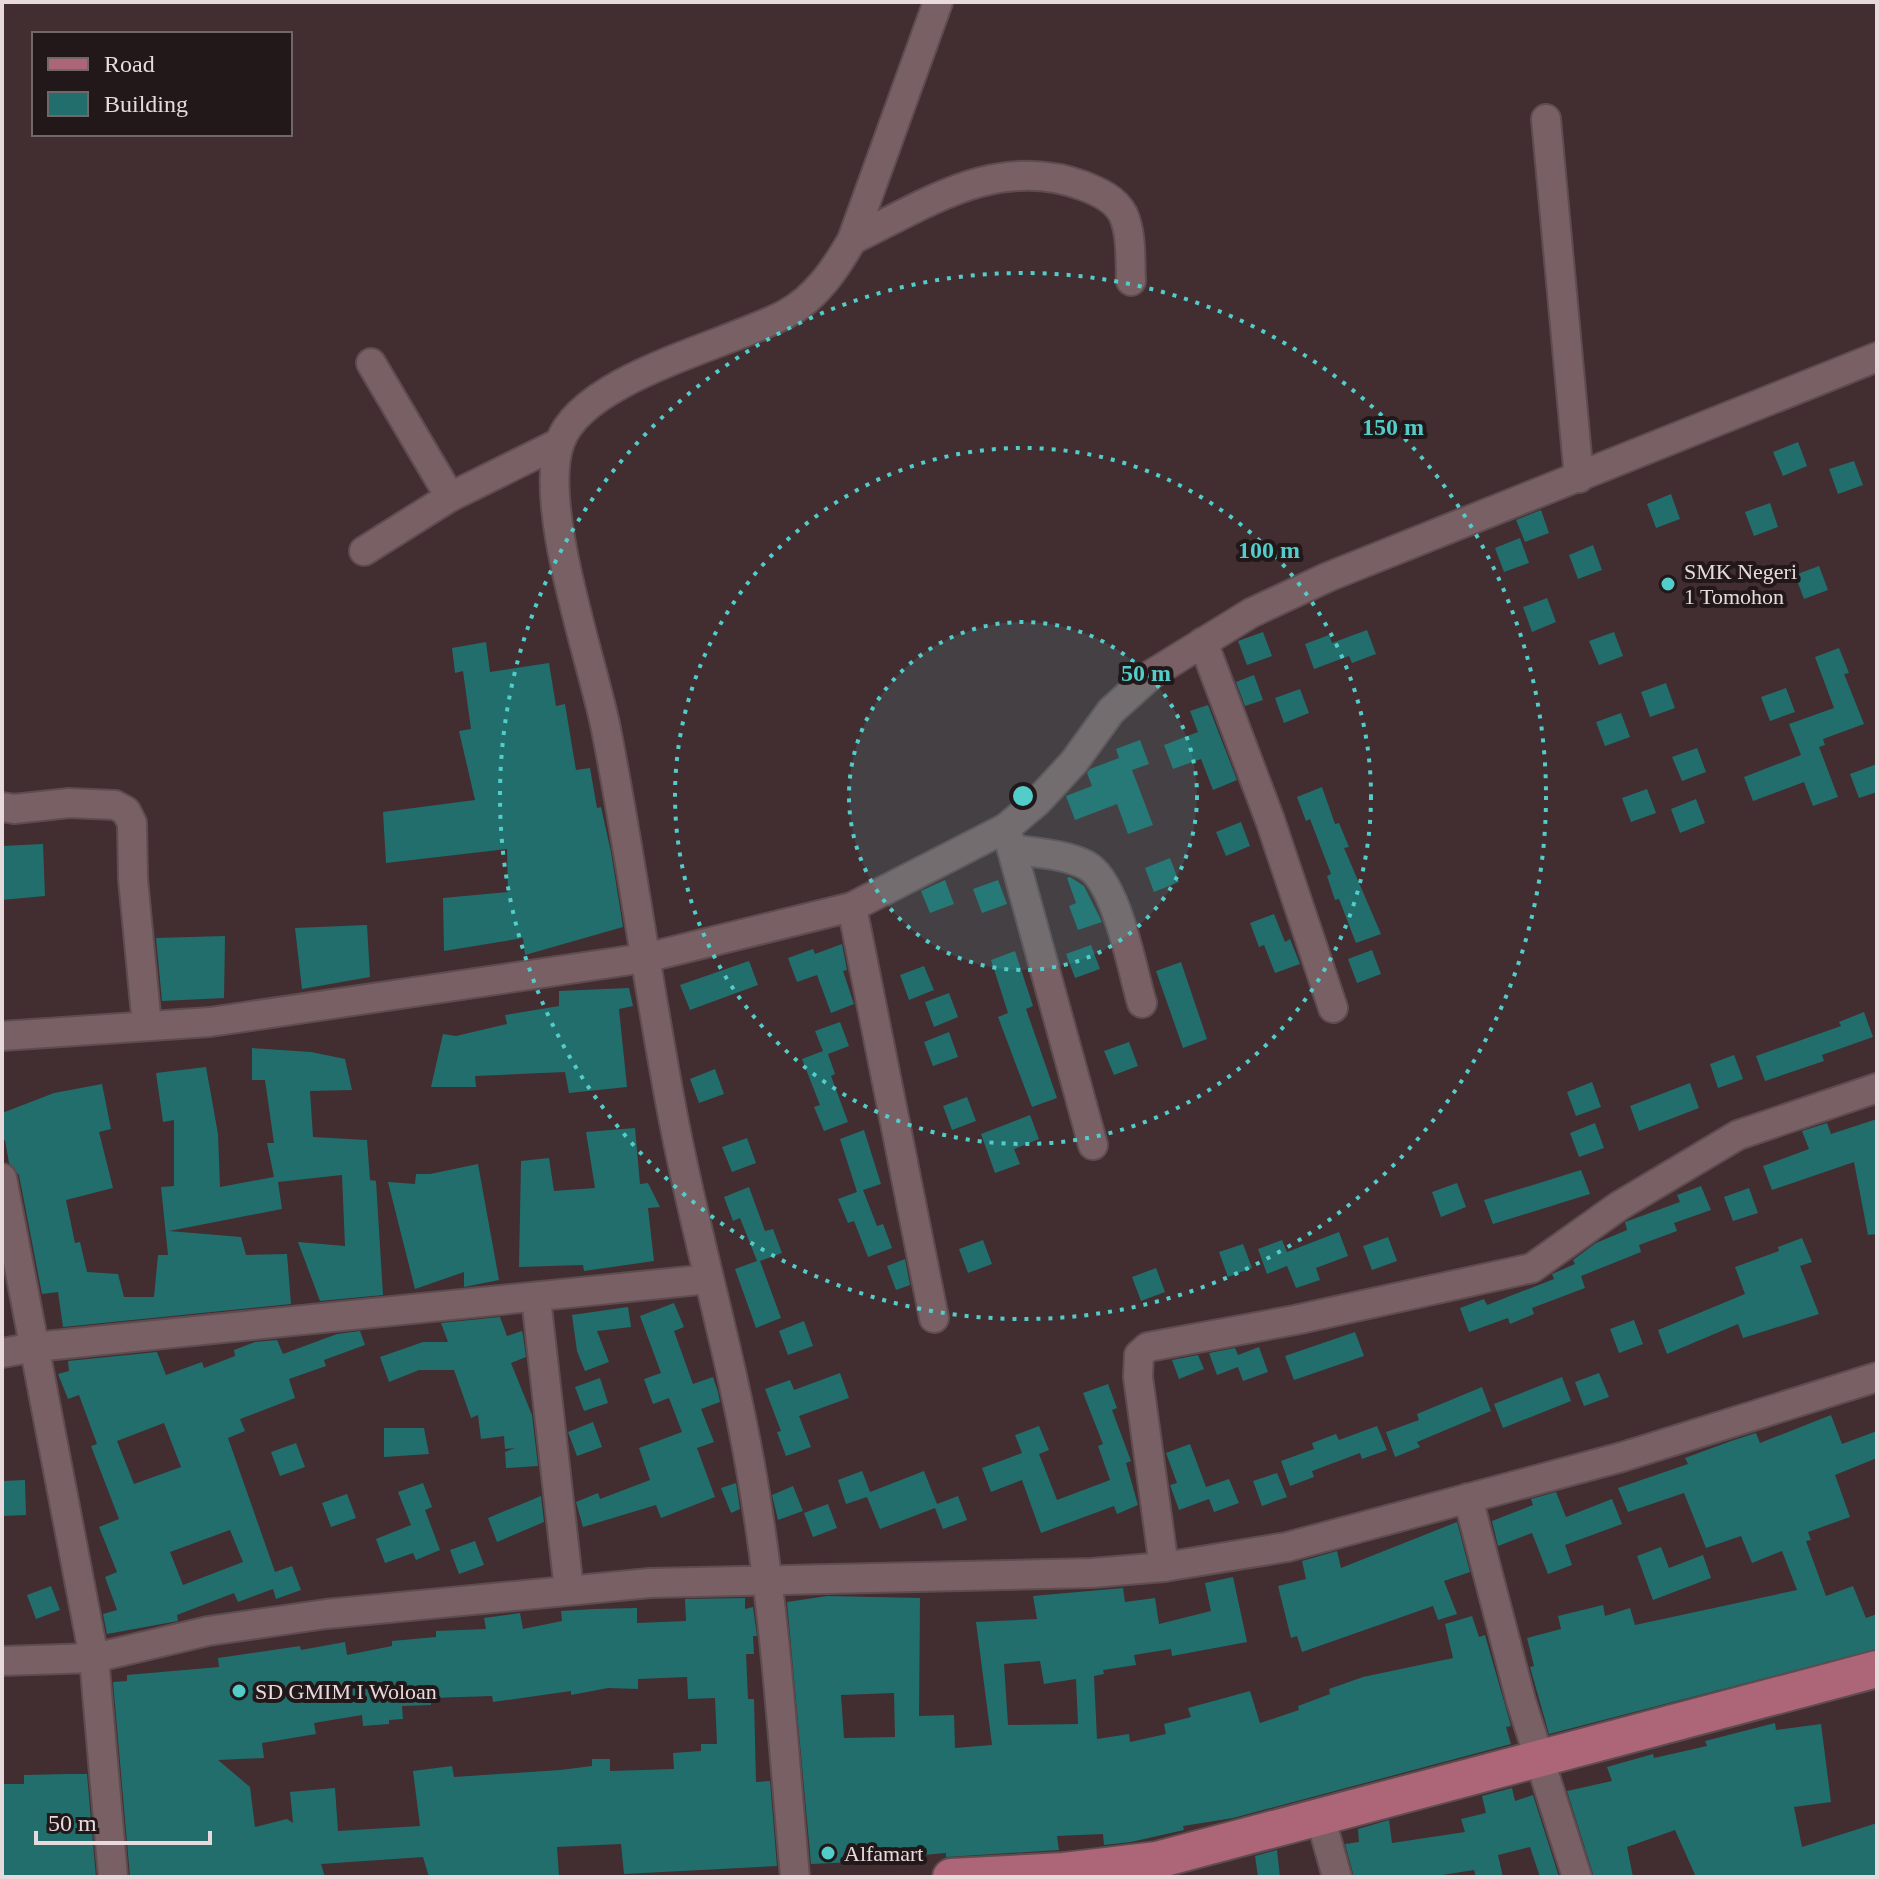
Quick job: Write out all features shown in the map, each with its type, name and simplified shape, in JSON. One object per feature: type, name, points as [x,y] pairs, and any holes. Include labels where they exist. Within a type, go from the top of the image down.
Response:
[{"type":"main road","points":[[951,1877],[1077,1870],[1157,1860],[1877,1669]]},
{"type":"street","points":[[795,1877],[767,1578],[752,1473],[675,1129],[606,727],[557,518],[555,472],[559,443],[570,422],[593,401],[633,378],[789,313],[836,269],[852,240],[938,2]]},
{"type":"street","points":[[1546,119],[1579,478]]},
{"type":"street","points":[[852,240],[977,181],[1031,175],[1073,182],[1105,194],[1122,213],[1128,235],[1131,281]]},
{"type":"street","points":[[2,1036],[210,1022],[645,958],[852,907],[1009,838],[1074,762],[1111,711],[1152,674],[1251,613],[1328,577],[1877,357]]},
{"type":"street","points":[[371,363],[450,497]]},
{"type":"street","points":[[364,551],[450,497],[559,443]]},
{"type":"street","points":[[1203,642],[1270,820],[1333,1008]]},
{"type":"street","points":[[2,807],[14,809],[69,803],[115,805],[126,811],[132,823],[133,879],[147,1026]]},
{"type":"street","points":[[1009,838],[1089,866],[1106,886],[1142,1003]]},
{"type":"street","points":[[1009,838],[1093,1145]]},
{"type":"street","points":[[852,907],[934,1318]]},
{"type":"street","points":[[1164,1567],[1138,1377],[1139,1355],[1148,1347],[1295,1320],[1532,1268],[1619,1206],[1738,1135],[1877,1088]]},
{"type":"street","points":[[2,1178],[94,1658],[113,1877]]},
{"type":"street","points":[[2,1353],[35,1347],[709,1279]]},
{"type":"street","points":[[536,1298],[569,1590]]},
{"type":"street","points":[[2,1661],[94,1658],[223,1629],[569,1590],[767,1578],[1092,1573],[1164,1567],[1287,1547],[1622,1457],[1877,1377]]},
{"type":"street","points":[[1468,1498],[1539,1759],[1577,1877]]},
{"type":"street","points":[[1320,1816],[1337,1877]]},
{"type":"building","points":[[1798,442],[1807,466],[1783,476],[1773,452]]},
{"type":"building","points":[[1854,461],[1863,485],[1838,494],[1829,469]]},
{"type":"building","points":[[1671,494],[1680,519],[1656,528],[1647,504]]},
{"type":"building","points":[[1770,503],[1778,527],[1754,536],[1745,512]]},
{"type":"building","points":[[1541,510],[1549,533],[1525,542],[1516,520]]},
{"type":"building","points":[[1520,538],[1529,563],[1504,572],[1495,548]]},
{"type":"building","points":[[1593,545],[1602,570],[1578,579],[1569,555]]},
{"type":"building","points":[[1819,566],[1828,590],[1804,599],[1795,575]]},
{"type":"building","points":[[1547,598],[1556,622],[1532,632],[1523,607]]},
{"type":"building","points":[[1367,630],[1376,654],[1352,663],[1349,656],[1314,669],[1305,644],[1329,635],[1332,643]]},
{"type":"building","points":[[1263,632],[1272,656],[1247,665],[1238,641]]},
{"type":"building","points":[[1614,632],[1623,656],[1599,665],[1589,641]]},
{"type":"building","points":[[486,642],[490,672],[549,663],[556,706],[565,704],[576,770],[590,768],[597,808],[601,807],[623,927],[525,955],[523,938],[444,951],[443,898],[508,892],[507,849],[386,863],[383,812],[475,800],[459,731],[471,729],[463,671],[455,673],[452,648]]},
{"type":"building","points":[[1839,648],[1849,673],[1844,674],[1864,724],[1823,739],[1825,745],[1819,747],[1838,797],[1813,806],[1804,782],[1753,801],[1744,777],[1801,755],[1789,724],[1834,708],[1815,657]]},
{"type":"building","points":[[1254,675],[1263,700],[1245,706],[1236,682]]},
{"type":"building","points":[[1666,683],[1675,708],[1650,717],[1641,692]]},
{"type":"building","points":[[1786,688],[1795,712],[1770,721],[1761,697]]},
{"type":"building","points":[[1300,689],[1309,713],[1284,723],[1275,698]]},
{"type":"building","points":[[1208,705],[1237,780],[1213,790],[1201,759],[1173,769],[1164,745],[1198,732],[1190,711]]},
{"type":"building","points":[[1621,713],[1630,737],[1605,746],[1596,722]]},
{"type":"building","points":[[1140,740],[1149,764],[1132,770],[1153,825],[1128,834],[1117,804],[1075,820],[1066,796],[1092,786],[1087,773],[1090,769],[1119,758],[1116,749]]},
{"type":"building","points":[[1697,748],[1706,772],[1682,781],[1672,757]]},
{"type":"building","points":[[1877,764],[1877,792],[1859,798],[1850,774]]},
{"type":"building","points":[[1322,787],[1335,824],[1339,823],[1349,847],[1344,848],[1381,934],[1356,943],[1339,899],[1335,900],[1327,876],[1331,874],[1310,819],[1306,821],[1297,797]]},
{"type":"building","points":[[1647,789],[1656,813],[1631,822],[1622,798]]},
{"type":"building","points":[[1696,799],[1705,823],[1680,833],[1671,809]]},
{"type":"building","points":[[1241,822],[1250,846],[1226,856],[1216,832]]},
{"type":"building","points":[[43,844],[45,896],[2,900],[2,846]]},
{"type":"building","points":[[1170,858],[1179,882],[1154,892],[1145,868]]},
{"type":"building","points":[[1067,878],[1084,886],[1102,922],[1078,930],[1069,906],[1076,903]]},
{"type":"building","points":[[945,880],[954,904],[930,913],[921,891]]},
{"type":"building","points":[[998,880],[1007,904],[982,913],[973,889]]},
{"type":"building","points":[[1274,914],[1285,942],[1290,939],[1300,964],[1275,973],[1264,945],[1259,947],[1250,923]]},
{"type":"building","points":[[367,925],[370,977],[302,989],[295,928]]},
{"type":"building","points":[[225,936],[224,998],[162,1001],[156,938]]},
{"type":"building","points":[[842,944],[847,970],[843,971],[854,1004],[831,1013],[817,975],[797,982],[788,958],[813,949],[815,954]]},
{"type":"building","points":[[1091,945],[1100,969],[1075,978],[1066,954]]},
{"type":"building","points":[[1372,950],[1381,974],[1357,983],[1348,959]]},
{"type":"building","points":[[1015,951],[1033,1006],[1026,1009],[1057,1098],[1032,1107],[998,1017],[1008,1013],[991,960]]},
{"type":"building","points":[[749,961],[758,985],[690,1010],[680,985]]},
{"type":"building","points":[[1181,962],[1207,1039],[1183,1048],[1156,971]]},
{"type":"building","points":[[924,966],[934,990],[909,1000],[900,975]]},
{"type":"building","points":[[629,988],[633,1006],[619,1009],[627,1087],[569,1093],[565,1072],[475,1076],[476,1087],[431,1087],[443,1034],[456,1036],[507,1024],[505,1015],[559,1006],[559,991]]},
{"type":"building","points":[[949,993],[958,1017],[934,1027],[925,1002]]},
{"type":"building","points":[[1864,1012],[1873,1037],[1822,1055],[1824,1061],[1765,1081],[1756,1056],[1841,1026],[1839,1022]]},
{"type":"building","points":[[840,1022],[849,1046],[828,1054],[835,1074],[831,1076],[848,1122],[824,1131],[814,1107],[820,1105],[802,1059],[823,1051],[815,1031]]},
{"type":"building","points":[[949,1032],[958,1057],[933,1066],[924,1042]]},
{"type":"building","points":[[1129,1042],[1138,1066],[1114,1075],[1104,1051]]},
{"type":"building","points":[[252,1048],[311,1052],[345,1059],[352,1090],[310,1091],[313,1137],[367,1140],[370,1180],[376,1181],[383,1295],[320,1301],[298,1242],[345,1246],[342,1175],[278,1182],[282,1209],[169,1231],[241,1237],[246,1255],[287,1254],[291,1304],[63,1327],[58,1292],[42,1294],[19,1175],[9,1163],[5,1140],[2,1141],[2,1113],[54,1093],[102,1084],[111,1129],[99,1132],[113,1188],[66,1200],[75,1243],[80,1242],[87,1272],[118,1274],[124,1297],[154,1297],[158,1255],[168,1255],[161,1187],[174,1186],[174,1120],[163,1122],[156,1073],[206,1067],[218,1134],[220,1187],[274,1177],[267,1143],[274,1143],[265,1080],[252,1080]]},
{"type":"building","points":[[1734,1055],[1743,1079],[1718,1088],[1710,1064]]},
{"type":"building","points":[[715,1069],[724,1094],[699,1103],[690,1079]]},
{"type":"building","points":[[1592,1082],[1601,1107],[1576,1116],[1567,1092]]},
{"type":"building","points":[[1690,1083],[1699,1108],[1639,1131],[1630,1106]]},
{"type":"building","points":[[967,1097],[976,1121],[952,1130],[943,1106]]},
{"type":"building","points":[[1030,1115],[1039,1139],[1014,1149],[1020,1164],[995,1173],[981,1134]]},
{"type":"building","points":[[1877,1119],[1877,1234],[1868,1235],[1854,1162],[1772,1190],[1763,1166],[1809,1149],[1802,1131],[1827,1123],[1831,1134]]},
{"type":"building","points":[[1595,1123],[1604,1148],[1579,1157],[1570,1133]]},
{"type":"building","points":[[635,1128],[640,1184],[648,1183],[660,1207],[648,1208],[654,1261],[584,1271],[583,1265],[519,1267],[521,1161],[549,1158],[554,1191],[595,1188],[586,1132]]},
{"type":"building","points":[[864,1130],[881,1184],[863,1190],[877,1226],[883,1224],[892,1248],[868,1257],[854,1221],[848,1223],[838,1199],[857,1192],[840,1139]]},
{"type":"building","points":[[747,1138],[756,1163],[732,1172],[722,1147]]},
{"type":"building","points":[[478,1164],[499,1280],[464,1287],[464,1272],[415,1289],[388,1182],[415,1184],[416,1174]]},
{"type":"building","points":[[1581,1170],[1590,1194],[1493,1224],[1484,1200]]},
{"type":"building","points":[[1457,1183],[1466,1207],[1441,1217],[1432,1192]]},
{"type":"building","points":[[1701,1186],[1711,1210],[1674,1223],[1677,1231],[1639,1245],[1641,1252],[1581,1276],[1585,1288],[1532,1308],[1534,1314],[1510,1324],[1508,1318],[1469,1332],[1460,1308],[1484,1299],[1487,1305],[1554,1279],[1552,1274],[1575,1264],[1573,1260],[1596,1243],[1627,1230],[1625,1222],[1680,1202],[1677,1195]]},
{"type":"building","points":[[749,1187],[765,1231],[773,1229],[782,1253],[760,1261],[781,1318],[756,1328],[735,1269],[757,1261],[740,1218],[733,1221],[724,1197]]},
{"type":"building","points":[[1749,1188],[1758,1213],[1733,1221],[1724,1197]]},
{"type":"building","points":[[1339,1232],[1348,1256],[1316,1268],[1320,1280],[1296,1288],[1287,1266],[1267,1274],[1258,1249],[1282,1240],[1287,1252]]},
{"type":"building","points":[[1388,1237],[1397,1261],[1372,1270],[1363,1246]]},
{"type":"building","points":[[1802,1238],[1812,1262],[1800,1266],[1819,1314],[1743,1338],[1738,1324],[1667,1354],[1658,1330],[1745,1294],[1735,1267],[1779,1251],[1778,1247]]},
{"type":"building","points":[[983,1240],[992,1264],[968,1273],[959,1249]]},
{"type":"building","points":[[1243,1244],[1252,1268],[1228,1277],[1219,1252]]},
{"type":"building","points":[[905,1259],[910,1285],[896,1290],[887,1266]]},
{"type":"building","points":[[1156,1268],[1165,1292],[1141,1301],[1132,1277]]},
{"type":"building","points":[[674,1303],[684,1327],[674,1331],[693,1384],[713,1377],[718,1392],[720,1402],[701,1409],[714,1442],[697,1448],[715,1497],[661,1518],[656,1505],[583,1527],[576,1502],[598,1493],[600,1499],[650,1480],[639,1448],[682,1432],[669,1398],[653,1404],[644,1379],[661,1373],[640,1316]]},
{"type":"building","points":[[628,1307],[631,1327],[597,1331],[609,1362],[585,1371],[577,1351],[572,1315]]},
{"type":"building","points":[[500,1317],[507,1336],[522,1331],[526,1357],[511,1363],[532,1415],[538,1466],[506,1468],[505,1452],[515,1448],[505,1449],[504,1436],[481,1439],[478,1415],[471,1418],[454,1370],[419,1370],[389,1382],[380,1357],[423,1342],[448,1342],[441,1323]]},
{"type":"building","points":[[1634,1320],[1643,1344],[1619,1353],[1610,1329]]},
{"type":"building","points":[[804,1321],[813,1346],[788,1355],[779,1331]]},
{"type":"building","points":[[360,1331],[365,1345],[324,1360],[326,1366],[289,1379],[295,1398],[240,1419],[245,1431],[228,1438],[275,1572],[292,1566],[301,1590],[276,1599],[273,1589],[238,1602],[234,1593],[177,1615],[178,1621],[107,1634],[103,1614],[117,1610],[105,1577],[117,1572],[99,1527],[119,1519],[91,1446],[97,1444],[79,1395],[68,1399],[58,1374],[69,1371],[68,1361],[157,1352],[166,1375],[202,1362],[204,1368],[235,1356],[234,1350],[255,1342],[277,1340],[283,1354],[337,1334]],"holes":[[[164,1423],[181,1467],[134,1484],[117,1441]],[[230,1530],[243,1562],[183,1585],[170,1552]]]},
{"type":"building","points":[[1355,1332],[1364,1356],[1294,1380],[1285,1356]]},
{"type":"building","points":[[1259,1347],[1268,1372],[1243,1381],[1238,1367],[1217,1375],[1209,1353],[1235,1348],[1238,1355]]},
{"type":"building","points":[[1198,1355],[1204,1369],[1179,1379],[1172,1360]]},
{"type":"building","points":[[840,1373],[849,1398],[799,1416],[811,1447],[786,1456],[777,1432],[781,1431],[765,1389],[790,1380],[794,1390]]},
{"type":"building","points":[[1599,1373],[1609,1397],[1584,1406],[1575,1382]]},
{"type":"building","points":[[1562,1377],[1571,1401],[1503,1428],[1494,1404]]},
{"type":"building","points":[[600,1378],[608,1403],[584,1411],[575,1387]]},
{"type":"building","points":[[1108,1384],[1117,1408],[1112,1410],[1131,1461],[1126,1463],[1138,1505],[1117,1514],[1114,1506],[1041,1533],[1022,1480],[991,1492],[982,1468],[1022,1453],[1015,1435],[1039,1426],[1049,1450],[1039,1454],[1057,1500],[1110,1480],[1098,1446],[1103,1444],[1083,1393]]},
{"type":"building","points":[[1482,1387],[1491,1411],[1417,1442],[1420,1447],[1395,1457],[1386,1432],[1419,1420],[1417,1414]]},
{"type":"building","points":[[1831,1415],[1842,1444],[1877,1431],[1877,1458],[1835,1475],[1850,1517],[1808,1532],[1811,1540],[1806,1541],[1826,1596],[1853,1586],[1866,1618],[1877,1614],[1877,1649],[1549,1734],[1530,1667],[1534,1666],[1527,1638],[1561,1629],[1558,1616],[1603,1605],[1605,1616],[1630,1608],[1635,1625],[1797,1590],[1782,1551],[1752,1563],[1741,1536],[1706,1548],[1684,1493],[1628,1512],[1618,1488],[1688,1464],[1685,1458],[1731,1441],[1756,1433],[1760,1443]]},
{"type":"building","points":[[593,1422],[602,1447],[577,1456],[568,1432]]},
{"type":"building","points":[[1377,1426],[1387,1450],[1362,1459],[1360,1453],[1312,1471],[1314,1477],[1290,1486],[1281,1461],[1314,1449],[1312,1443],[1336,1434],[1339,1440]]},
{"type":"building","points":[[384,1428],[424,1428],[429,1454],[384,1457]]},
{"type":"building","points":[[296,1443],[305,1467],[280,1476],[271,1452]]},
{"type":"building","points":[[1190,1444],[1206,1487],[1229,1479],[1239,1503],[1214,1512],[1209,1499],[1179,1510],[1170,1485],[1177,1483],[1166,1453]]},
{"type":"building","points":[[862,1471],[870,1492],[924,1471],[937,1504],[958,1496],[967,1520],[943,1529],[935,1508],[880,1529],[867,1497],[846,1504],[838,1480]]},
{"type":"building","points":[[1277,1473],[1287,1497],[1262,1506],[1253,1481]]},
{"type":"building","points":[[25,1480],[26,1515],[2,1516],[2,1481]]},
{"type":"building","points":[[423,1483],[432,1507],[425,1510],[440,1550],[416,1560],[413,1553],[385,1563],[376,1539],[411,1525],[398,1492]]},
{"type":"building","points":[[736,1483],[740,1509],[731,1513],[721,1488]]},
{"type":"building","points":[[793,1486],[803,1511],[778,1520],[772,1495]]},
{"type":"building","points":[[1556,1492],[1566,1517],[1612,1499],[1622,1524],[1565,1545],[1572,1565],[1548,1574],[1532,1533],[1498,1546],[1492,1521],[1533,1505],[1531,1499]]},
{"type":"building","points":[[347,1494],[356,1518],[331,1527],[322,1503]]},
{"type":"building","points":[[541,1496],[544,1522],[497,1542],[488,1518]]},
{"type":"building","points":[[828,1504],[837,1528],[813,1537],[804,1513]]},
{"type":"building","points":[[1457,1522],[1470,1572],[1444,1581],[1457,1614],[1438,1620],[1433,1606],[1302,1652],[1297,1636],[1291,1638],[1278,1586],[1306,1579],[1302,1561],[1337,1551],[1341,1568]]},
{"type":"building","points":[[475,1541],[484,1565],[459,1574],[450,1550]]},
{"type":"building","points":[[1661,1547],[1669,1568],[1703,1555],[1711,1578],[1653,1600],[1637,1556]]},
{"type":"building","points":[[1233,1577],[1247,1642],[1172,1656],[1171,1649],[1134,1655],[1136,1665],[1103,1670],[1104,1674],[1094,1676],[1097,1739],[1129,1734],[1130,1742],[1166,1734],[1164,1724],[1191,1717],[1188,1708],[1250,1691],[1260,1723],[1299,1710],[1298,1706],[1330,1694],[1329,1689],[1363,1677],[1453,1658],[1445,1624],[1472,1616],[1479,1637],[1485,1635],[1511,1726],[1506,1727],[1511,1744],[1233,1818],[1183,1826],[1184,1830],[1131,1842],[1104,1845],[1103,1834],[1057,1836],[1059,1850],[946,1857],[946,1853],[900,1857],[900,1860],[811,1864],[787,1602],[827,1596],[920,1598],[919,1716],[954,1715],[955,1748],[992,1745],[976,1622],[1037,1619],[1033,1596],[1123,1588],[1125,1602],[1155,1598],[1159,1624],[1211,1611],[1205,1583]],"holes":[[[1040,1661],[1044,1684],[1076,1679],[1078,1724],[1008,1725],[1004,1664]],[[894,1693],[895,1737],[844,1738],[841,1695]]]},
{"type":"building","points":[[51,1586],[60,1610],[36,1619],[27,1595]]},
{"type":"building","points":[[745,1598],[745,1609],[753,1607],[757,1636],[753,1636],[754,1654],[746,1654],[748,1699],[754,1699],[756,1782],[770,1781],[777,1866],[624,1874],[621,1844],[557,1847],[559,1875],[429,1877],[423,1857],[321,1864],[325,1877],[130,1877],[113,1682],[127,1681],[127,1675],[219,1667],[218,1658],[300,1646],[301,1650],[345,1642],[347,1655],[392,1646],[392,1641],[436,1637],[436,1631],[486,1629],[484,1618],[520,1613],[523,1629],[562,1621],[561,1611],[594,1609],[637,1608],[637,1623],[686,1621],[685,1599]],"holes":[[[687,1677],[688,1699],[715,1698],[717,1744],[701,1744],[701,1751],[673,1753],[674,1769],[610,1771],[610,1759],[592,1759],[592,1766],[560,1770],[454,1777],[452,1766],[413,1771],[420,1826],[338,1831],[335,1788],[290,1792],[293,1823],[287,1819],[255,1827],[250,1787],[218,1760],[264,1758],[262,1743],[316,1734],[314,1723],[362,1715],[363,1726],[389,1724],[389,1720],[403,1719],[402,1706],[431,1705],[431,1698],[492,1696],[493,1702],[571,1691],[571,1695],[608,1688],[638,1689],[638,1679]]]},
{"type":"building","points":[[1775,1723],[1776,1730],[1821,1724],[1831,1802],[1794,1807],[1802,1847],[1877,1823],[1877,1877],[1696,1877],[1675,1830],[1627,1847],[1633,1877],[1594,1877],[1567,1791],[1612,1781],[1607,1767],[1653,1754],[1654,1758],[1707,1746],[1705,1741]]},
{"type":"building","points":[[87,1774],[96,1877],[2,1877],[2,1784],[24,1784],[24,1775]]},
{"type":"building","points":[[1512,1788],[1515,1801],[1533,1795],[1559,1877],[1540,1877],[1530,1847],[1498,1855],[1503,1877],[1476,1877],[1474,1870],[1430,1877],[1354,1877],[1345,1844],[1359,1842],[1358,1829],[1389,1820],[1392,1843],[1465,1832],[1461,1819],[1486,1813],[1482,1796]]},
{"type":"building","points":[[1277,1850],[1280,1877],[1258,1877],[1255,1856]]},
{"type":"place","name":"SMK Negeri 1 Tomohon","points":[[1668,584]]},
{"type":"place","name":"SD GMIM I Woloan","points":[[239,1691]]},
{"type":"place","name":"Alfamart","points":[[828,1853]]}]
